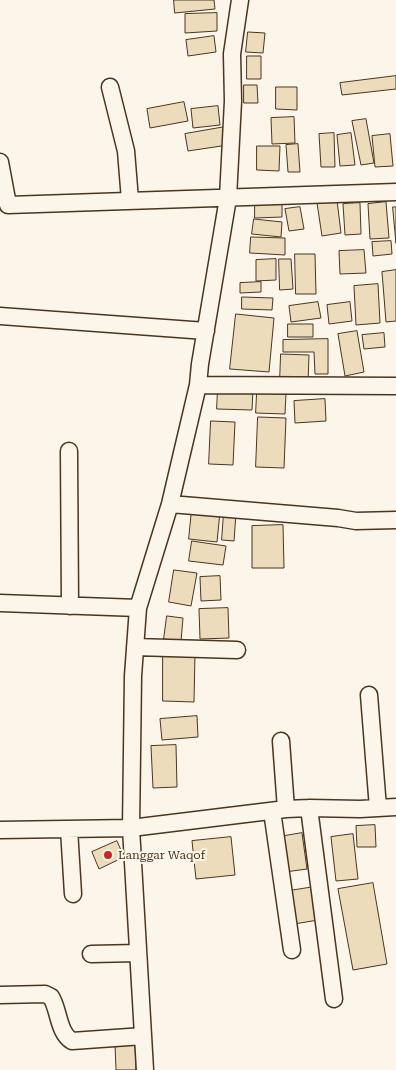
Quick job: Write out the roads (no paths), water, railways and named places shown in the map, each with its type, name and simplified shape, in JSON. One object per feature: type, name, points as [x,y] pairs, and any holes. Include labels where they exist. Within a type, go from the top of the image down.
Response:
[{"type":"street","points":[[145,1070],[130,828],[133,676],[138,608],[170,504],[198,384],[228,198],[233,101],[232,54],[240,0]]},
{"type":"street","points":[[110,87],[126,151],[130,200]]},
{"type":"street","points":[[0,162],[4,212],[130,200],[396,192]]},
{"type":"street","points":[[0,316],[206,331]]},
{"type":"street","points":[[198,384],[396,386]]},
{"type":"street","points":[[69,450],[70,606]]},
{"type":"street","points":[[170,504],[356,521],[396,520]]},
{"type":"street","points":[[0,603],[138,608]]},
{"type":"street","points":[[135,646],[237,650]]},
{"type":"street","points":[[369,695],[378,808]]},
{"type":"street","points":[[281,741],[279,810],[292,950]]},
{"type":"street","points":[[0,830],[130,828],[279,810],[309,808],[360,810],[396,807]]},
{"type":"street","points":[[309,808],[334,999]]},
{"type":"street","points":[[69,829],[73,894]]},
{"type":"street","points":[[91,954],[138,953]]},
{"type":"street","points":[[0,995],[45,994],[51,997],[64,1032],[72,1040],[142,1036]]},
{"type":"place","name":"Langgar Waqof","points":[[108,855]]}]
